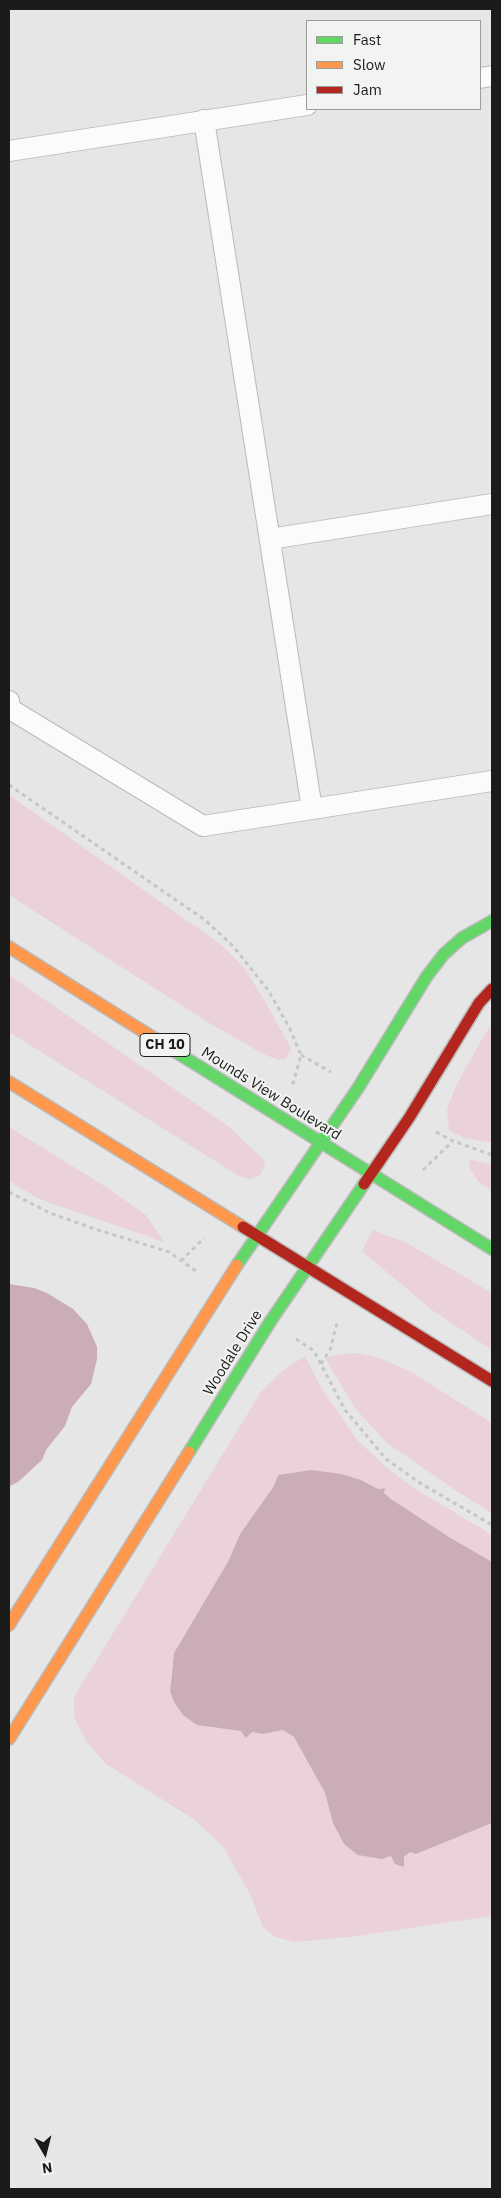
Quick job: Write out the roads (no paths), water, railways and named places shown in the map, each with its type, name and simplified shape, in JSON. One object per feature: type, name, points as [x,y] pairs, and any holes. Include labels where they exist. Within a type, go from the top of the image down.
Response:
[{"type":"street","points":[[9,1625],[221,1288],[358,1088],[427,976],[444,954],[462,938],[492,921]]},
{"type":"street","name":"Mounds View Boulevard","points":[[9,947],[492,1249]]},
{"type":"street","name":"Woodale Drive","points":[[9,1739],[270,1322],[409,1118],[479,1003],[492,989]]},
{"type":"street","points":[[9,1082],[492,1381]]},
{"type":"lane","points":[[9,151],[306,104]]},
{"type":"lane","points":[[204,120],[312,810]]},
{"type":"lane","points":[[270,539],[492,504]]},
{"type":"lane","points":[[9,701],[10,709],[203,826],[492,782]]}]
